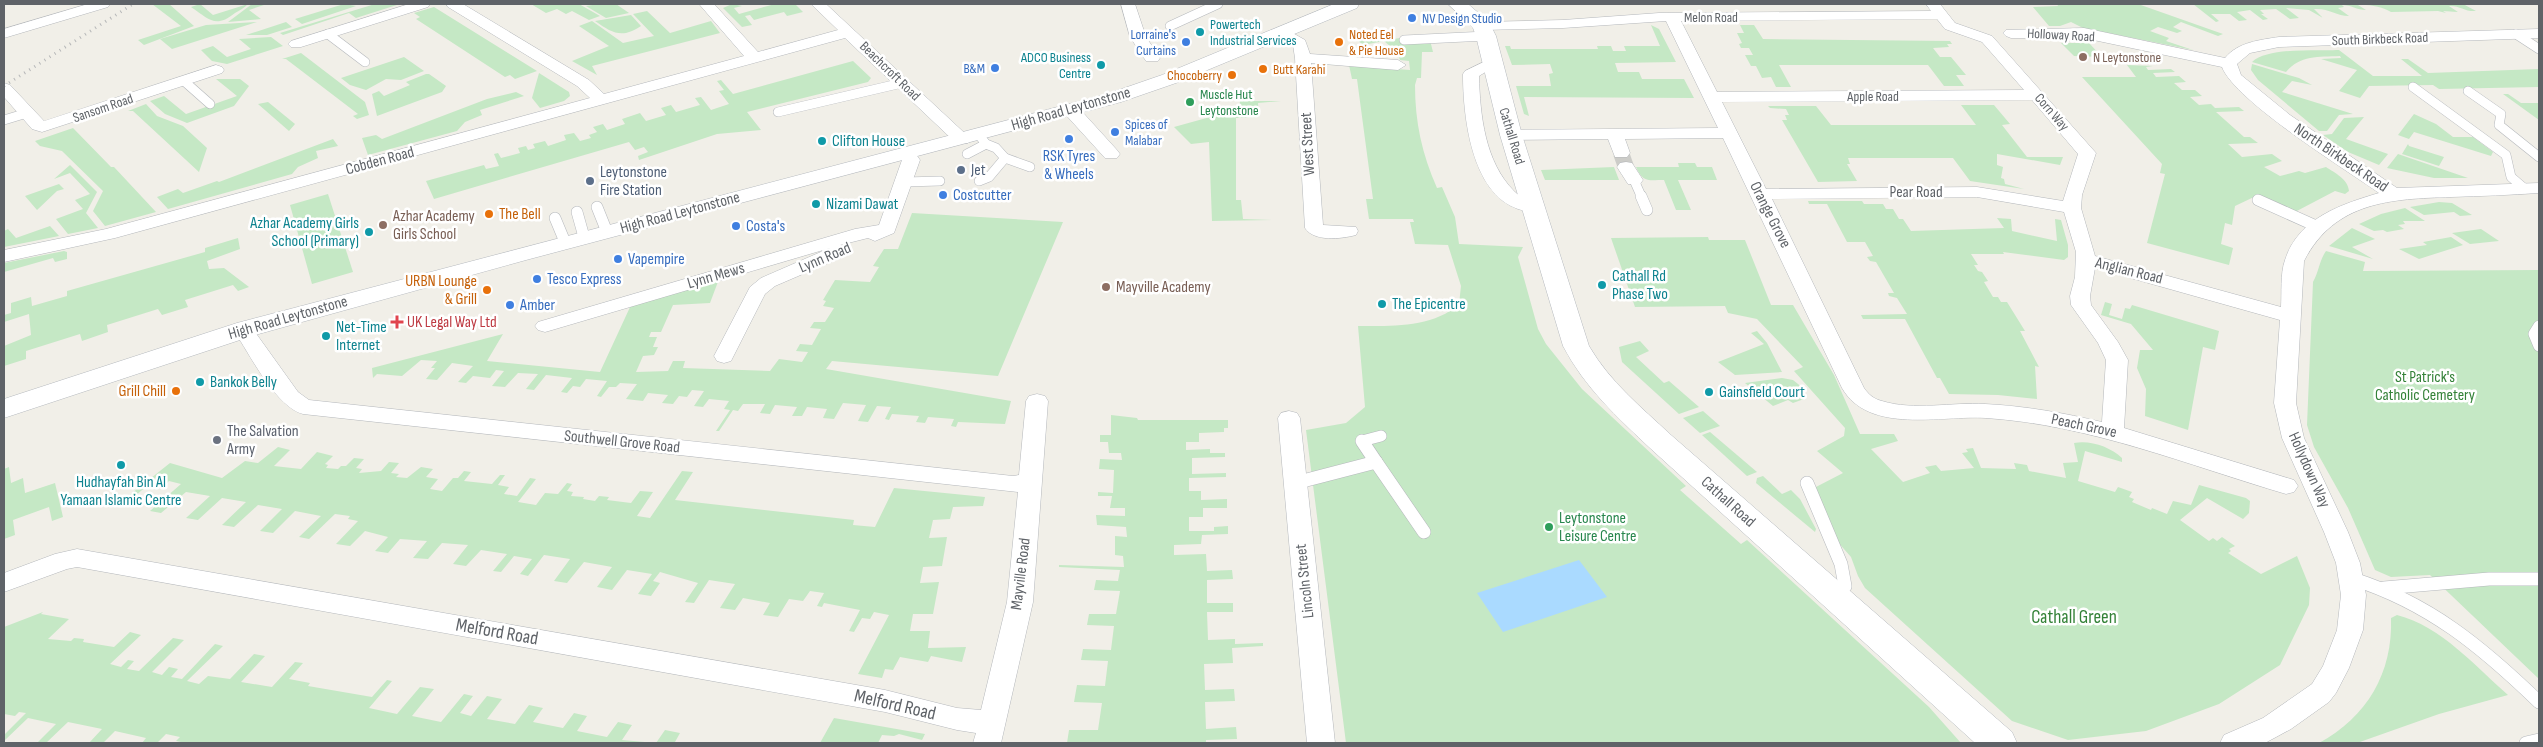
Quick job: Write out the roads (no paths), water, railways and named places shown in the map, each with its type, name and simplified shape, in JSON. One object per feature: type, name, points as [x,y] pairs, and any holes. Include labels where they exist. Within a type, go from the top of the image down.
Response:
[{"type":"street","points":[[4,34],[103,4]]},
{"type":"street","points":[[296,44],[423,4]]},
{"type":"street","points":[[453,4],[585,84],[602,100]]},
{"type":"street","points":[[706,4],[755,58]]},
{"type":"street","name":"Beachcroft Road","points":[[818,4],[902,82],[975,146]]},
{"type":"street","points":[[1128,4],[1138,38],[1152,58]]},
{"type":"street","name":"High Road Leytonstone","points":[[4,409],[246,329],[586,237],[907,154],[975,146],[1071,110],[1157,84],[1282,32],[1316,10],[1350,4]]},
{"type":"street","points":[[1457,4],[1484,31]]},
{"type":"street","points":[[1734,4],[1742,17]]},
{"type":"street","name":"Melon Road","points":[[1484,31],[1671,17],[1742,17],[1937,10]]},
{"type":"street","name":"Corn Way","points":[[1937,10],[1950,26],[1988,40],[2087,153],[2073,195],[2072,208],[2087,260]]},
{"type":"street","name":"Orange Grove","points":[[1671,17],[1760,194],[1856,394],[1874,407]]},
{"type":"street","name":"Cathall Road","points":[[1484,31],[1511,135],[1546,253],[1581,357],[1611,396],[1999,743]]},
{"type":"street","name":"Cobden Road","points":[[4,256],[108,234],[849,32]]},
{"type":"street","name":"West Street","points":[[1282,32],[1300,43],[1303,58],[1314,228],[1321,232],[1349,231]]},
{"type":"street","name":"Holloway Road","points":[[2011,33],[2084,33],[2229,64]]},
{"type":"street","name":"South Birkbeck Road","points":[[2229,64],[2243,50],[2279,42],[2539,33]]},
{"type":"street","points":[[1303,58],[1398,65]]},
{"type":"street","name":"Cathall Road","points":[[1492,63],[1471,74],[1474,119],[1483,155],[1500,189],[1511,199],[1534,208]]},
{"type":"street","name":"North Birkbeck Road","points":[[2229,64],[2234,77],[2284,119],[2392,194],[2532,188]]},
{"type":"street","name":"Sansom Road","points":[[4,88],[42,127],[53,125],[216,70]]},
{"type":"street","name":"Apple Road","points":[[1710,97],[2036,95]]},
{"type":"street","points":[[1071,110],[1113,158]]},
{"type":"street","points":[[1614,133],[1627,167]]},
{"type":"street","points":[[1511,135],[1728,133]]},
{"type":"street","points":[[887,229],[905,182],[911,160],[907,154]]},
{"type":"street","name":"Pear Road","points":[[1760,194],[1977,192],[2072,208]]},
{"type":"street","name":"Hollydown Way","points":[[2234,743],[2254,737],[2284,721],[2324,689],[2346,648],[2352,625],[2353,579],[2337,531],[2301,459],[2288,424],[2285,403],[2294,261],[2300,246],[2316,226],[2343,209],[2392,194]]},
{"type":"street","name":"Lynn Mews","points":[[545,326],[862,233],[887,229]]},
{"type":"street","name":"Lynn Road","points":[[724,356],[754,296],[762,287],[887,229]]},
{"type":"street","name":"Anglian Road","points":[[2113,432],[2117,360],[2111,347],[2081,305],[2080,296],[2087,260],[2290,316]]},
{"type":"street","name":"Southwell Grove Road","points":[[248,337],[290,397],[303,407],[361,415],[1013,484],[1031,482]]},
{"type":"street","name":"Mayville Road","points":[[990,733],[1020,602],[1037,401]]},
{"type":"street","name":"Peach Grove","points":[[1874,407],[1894,410],[2017,413],[2113,432],[2286,486]]},
{"type":"street","name":"Lincoln Street","points":[[1289,418],[1321,743]]},
{"type":"street","name":"Melford Road","points":[[4,583],[64,560],[77,558],[885,701],[956,719],[990,733]]},
{"type":"lane","points":[[1170,26],[1218,4]]},
{"type":"lane","points":[[1404,40],[1484,31]]},
{"type":"lane","points":[[328,34],[365,62]]},
{"type":"lane","points":[[2516,34],[2539,49]]},
{"type":"lane","points":[[184,81],[210,104]]},
{"type":"lane","points":[[778,112],[902,82]]},
{"type":"lane","points":[[2413,87],[2506,155],[2511,177],[2532,188]]},
{"type":"lane","points":[[2468,91],[2501,114],[2499,125],[2539,157]]},
{"type":"lane","points":[[4,120],[27,113]]},
{"type":"lane","points":[[975,146],[996,148],[1005,158],[1030,167]]},
{"type":"lane","points":[[979,181],[989,177],[1005,158]]},
{"type":"lane","points":[[1627,167],[1647,210]]},
{"type":"lane","points":[[905,182],[934,179]]},
{"type":"lane","points":[[2258,200],[2316,226]]},
{"type":"lane","points":[[586,237],[597,207]]},
{"type":"lane","points":[[577,212],[586,237]]},
{"type":"lane","points":[[555,218],[586,237]]},
{"type":"lane","points":[[2539,326],[2534,334],[2539,346]]},
{"type":"lane","points":[[1381,436],[1362,441],[1424,532]]},
{"type":"lane","points":[[1295,483],[1376,462]]},
{"type":"lane","points":[[1807,483],[1841,564],[1845,586],[1831,592]]},
{"type":"lane","points":[[2353,579],[2383,588],[2420,606],[2456,628],[2539,702]]},
{"type":"lane","points":[[2383,588],[2489,579],[2539,579]]},
{"type":"lane","points":[[2526,743],[2539,740]]},
{"type":"water","points":[[1579,560],[1607,597],[1503,632],[1477,593]]},
{"type":"tunnel","points":[[1621,153],[1626,167]]},
{"type":"railway","points":[[4,86],[133,4]]},
{"type":"place","name":"NV Design Studio","points":[[1412,18]]},
{"type":"place","name":"Powertech Industrial Services","points":[[1200,32]]},
{"type":"place","name":"Lorraine's Curtains","points":[[1186,42]]},
{"type":"place","name":"Noted Eel & Pie House","points":[[1339,42]]},
{"type":"place","name":"N Leytonstone","points":[[2083,57]]},
{"type":"place","name":"ADCO Business Centre","points":[[1101,65]]},
{"type":"place","name":"B&M","points":[[995,68]]},
{"type":"place","name":"Butt Karahi","points":[[1263,69]]},
{"type":"place","name":"Chocoberry","points":[[1232,75]]},
{"type":"place","name":"Muscle Hut Leytonstone","points":[[1190,102]]},
{"type":"place","name":"Spices of Malabar","points":[[1115,132]]},
{"type":"place","name":"RSK Tyres & Wheels","points":[[1069,139]]},
{"type":"place","name":"Clifton House","points":[[822,141]]},
{"type":"place","name":"Jet","points":[[961,170]]},
{"type":"place","name":"Leytonstone Fire Station","points":[[590,181]]},
{"type":"place","name":"Costcutter","points":[[943,195]]},
{"type":"place","name":"Nizami Dawat","points":[[816,204]]},
{"type":"place","name":"The Bell","points":[[489,214]]},
{"type":"place","name":"Azhar Academy Girls School","points":[[383,225]]},
{"type":"place","name":"Costa's","points":[[736,226]]},
{"type":"place","name":"Azhar Academy Girls School (Primary)","points":[[369,232]]},
{"type":"place","name":"Vapempire","points":[[618,259]]},
{"type":"place","name":"Tesco Express","points":[[537,279]]},
{"type":"place","name":"Cathall Rd Phase Two","points":[[1602,285]]},
{"type":"place","name":"Mayville Academy","points":[[1106,287]]},
{"type":"place","name":"URBN Lounge & Grill","points":[[487,290]]},
{"type":"place","name":"The Epicentre","points":[[1382,304]]},
{"type":"place","name":"Amber","points":[[510,305]]},
{"type":"place","name":"UK Legal Way Ltd","points":[[397,322]]},
{"type":"place","name":"Net-Time Internet","points":[[326,336]]},
{"type":"place","name":"Bankok Belly","points":[[200,382]]},
{"type":"place","name":"Grill Chill","points":[[176,391]]},
{"type":"place","name":"Gainsfield Court","points":[[1709,392]]},
{"type":"place","name":"The Salvation Army","points":[[217,440]]},
{"type":"place","name":"Hudhayfah Bin Al Yamaan Islamic Centre","points":[[121,465]]},
{"type":"place","name":"Leytonstone Leisure Centre","points":[[1549,527]]},
{"type":"park label","name":"St Patrick's Catholic Cemetery","points":[[2425,386]]},
{"type":"park label","name":"Cathall Green","points":[[2074,617]]}]
